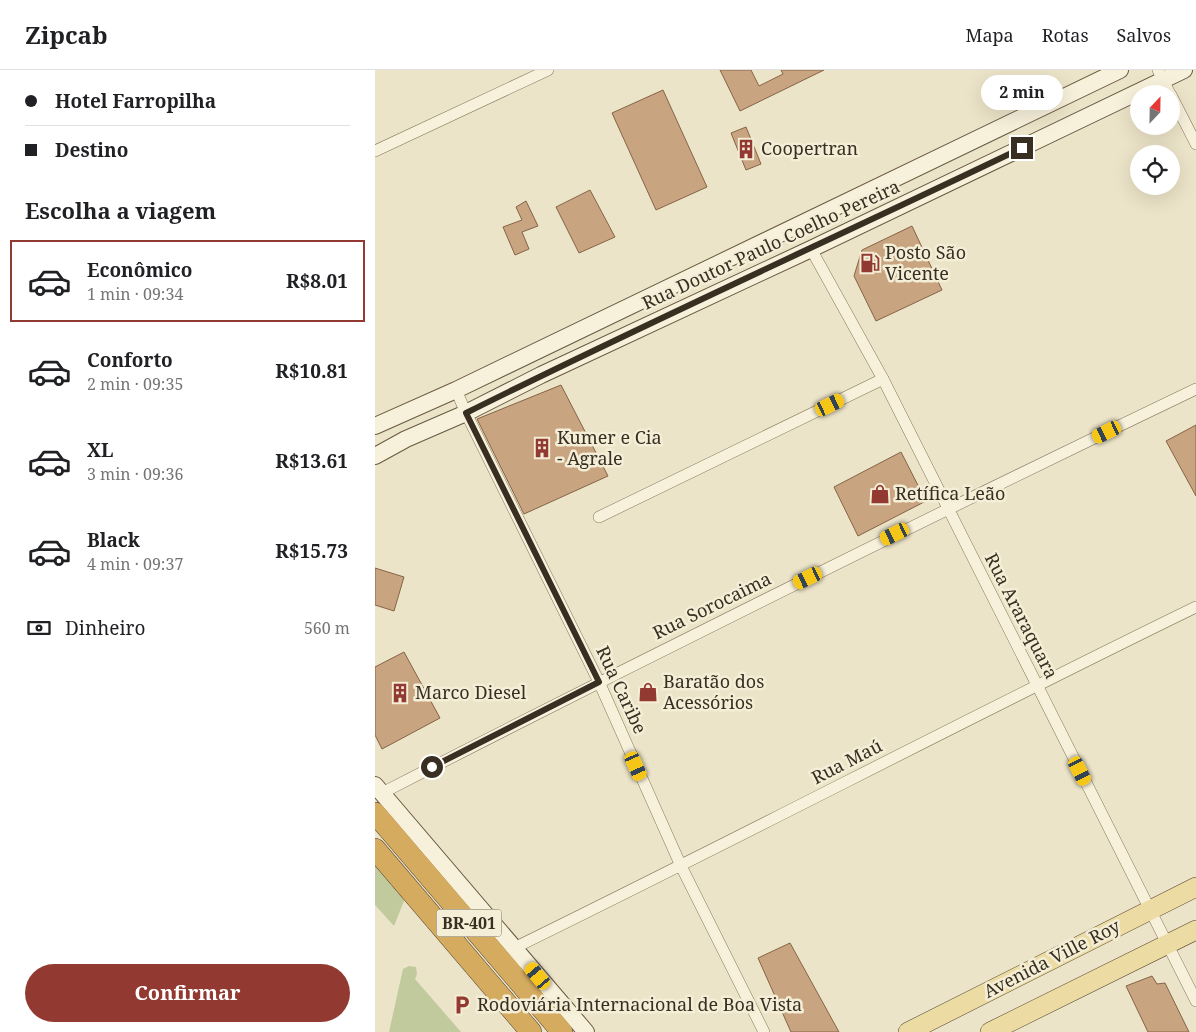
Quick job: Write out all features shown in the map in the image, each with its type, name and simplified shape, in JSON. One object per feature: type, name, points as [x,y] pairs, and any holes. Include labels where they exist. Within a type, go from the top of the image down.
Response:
[{"type":"highway","name":"BR-401","points":[[375,813],[562,1032]]},
{"type":"highway","name":"BR-401","points":[[375,849],[531,1032]]},
{"type":"main road","name":"Rua Doutor Paulo Coelho Pereira","points":[[375,426],[457,390],[1120,70]]},
{"type":"main road","name":"Rua Doutor Paulo Coelho Pereira","points":[[1166,85],[1184,70]]},
{"type":"main road","name":"Rua Doutor Paulo Coelho Pereira","points":[[375,456],[406,439],[466,413],[541,375],[1130,102]]},
{"type":"main road","points":[[378,789],[586,1032]]},
{"type":"main road","name":"Avenida Ville Roy","points":[[908,1032],[1196,887]]},
{"type":"main road","name":"Avenida Ville Roy","points":[[990,1032],[1196,930]]},
{"type":"street","points":[[375,151],[548,70]]},
{"type":"street","points":[[1180,113],[1196,144]]},
{"type":"street","name":"Rua Araraquara","points":[[811,249],[883,379],[1196,1001]]},
{"type":"street","points":[[599,517],[883,379]]},
{"type":"street","name":"Rua Sorocaima","points":[[378,789],[599,682],[948,508],[1196,389]]},
{"type":"street","name":"Rua Caribe","points":[[457,390],[466,413],[599,682],[681,866],[764,1032]]},
{"type":"street","name":"Rua Maú","points":[[514,948],[681,866],[1036,685],[1196,607]]},
{"type":"green space","points":[[375,863],[406,896],[394,926],[375,905]]},
{"type":"green space","points":[[409,966],[416,967],[417,974],[415,979],[461,1032],[389,1032],[403,969]]},
{"type":"building","points":[[720,70],[751,70],[759,86],[783,74],[781,70],[824,70],[740,111]]},
{"type":"building","points":[[663,90],[707,187],[656,210],[612,113]]},
{"type":"building","name":"Coopertran","points":[[746,127],[761,164],[746,170],[731,133]]},
{"type":"building","points":[[590,190],[615,237],[579,253],[556,207]]},
{"type":"building","points":[[526,201],[538,226],[522,232],[529,249],[515,255],[503,227],[522,220],[516,207]]},
{"type":"building","points":[[912,226],[942,290],[876,321],[854,276],[862,250]]},
{"type":"building","name":"Kumer e Cia - Agrale","points":[[561,385],[608,476],[524,514],[477,419]]},
{"type":"building","points":[[1196,425],[1196,496],[1166,441]]},
{"type":"building","name":"Retífica Leão","points":[[901,452],[926,501],[858,536],[834,487]]},
{"type":"building","points":[[375,568],[404,577],[394,611],[375,605]]},
{"type":"building","name":"Marco Diesel","points":[[404,652],[440,718],[382,749],[375,735],[375,667]]},
{"type":"building","points":[[790,943],[839,1032],[791,1032],[758,958]]},
{"type":"building","points":[[1152,976],[1157,984],[1165,983],[1189,1032],[1148,1032],[1126,986]]},
{"type":"place","name":"Coopertran","points":[[746,149]]},
{"type":"place","name":"Posto São Vicente","points":[[870,263]]},
{"type":"place","name":"Kumer e Cia - Agrale","points":[[542,448]]},
{"type":"place","name":"Retífica Leão","points":[[880,494]]},
{"type":"place","name":"Baratão dos Acessórios","points":[[648,692]]},
{"type":"place","name":"Marco Diesel","points":[[400,693]]},
{"type":"place","name":"Rodoviária Internacional de Boa Vista","points":[[462,1005]]},
{"type":"route","points":[[432,767],[599,682],[466,413],[541,375],[1022,148]]}]
